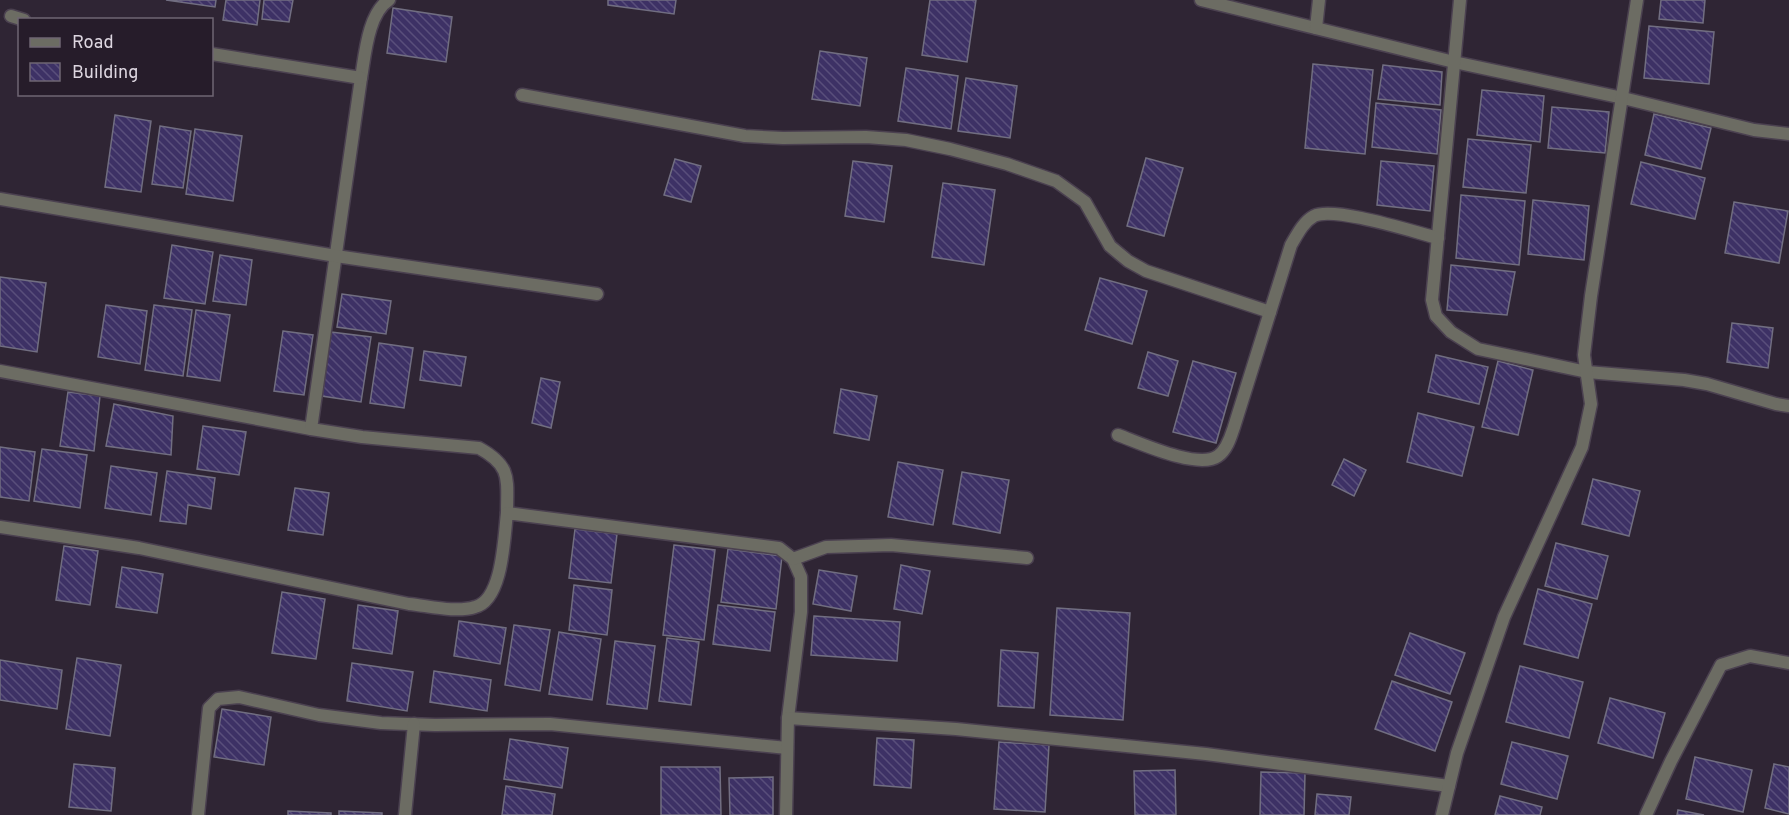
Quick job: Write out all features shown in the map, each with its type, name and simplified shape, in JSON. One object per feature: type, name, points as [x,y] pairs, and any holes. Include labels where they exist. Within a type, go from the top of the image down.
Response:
[{"type":"street","points":[[311,429],[361,78],[370,29],[378,11],[389,0]]},
{"type":"street","points":[[1201,0],[1454,62],[1623,98],[1754,130],[1789,134]]},
{"type":"street","points":[[1316,28],[1319,0]]},
{"type":"street","points":[[1460,0],[1432,300],[1436,316],[1450,332],[1478,350],[1587,372],[1707,384],[1789,406]]},
{"type":"street","points":[[1442,815],[1457,753],[1504,617],[1582,447],[1591,404],[1584,355],[1591,296],[1637,0]]},
{"type":"street","points":[[11,16],[18,18]]},
{"type":"street","points":[[213,54],[361,78]]},
{"type":"street","points":[[522,95],[745,136],[866,137],[906,140],[950,148],[1007,164],[1056,180],[1084,202],[1110,246],[1128,261],[1146,271],[1270,312]]},
{"type":"street","points":[[0,199],[336,256],[597,294]]},
{"type":"street","points":[[1118,435],[1185,459],[1203,461],[1218,456],[1228,443],[1234,427],[1291,245],[1301,228],[1314,216],[1344,214],[1438,238]]},
{"type":"street","points":[[0,372],[311,429],[363,437],[479,448],[492,455],[507,474],[507,513],[497,582],[489,599],[476,607],[449,609],[409,604],[139,548],[0,527]]},
{"type":"street","points":[[507,513],[779,548],[793,560],[801,577],[801,594],[788,718],[786,815]]},
{"type":"street","points":[[793,560],[826,547],[891,544],[1027,558]]},
{"type":"street","points":[[1646,815],[1721,665],[1749,656],[1789,663]]},
{"type":"street","points":[[198,815],[209,708],[218,699],[239,697],[319,715],[381,723],[550,724],[787,748]]},
{"type":"street","points":[[788,718],[956,729],[1206,754],[1449,786]]},
{"type":"street","points":[[405,815],[414,724]]},
{"type":"building","points":[[166,0],[216,0],[215,7]]},
{"type":"building","points":[[226,0],[260,0],[257,25],[223,20]]},
{"type":"building","points":[[264,0],[293,0],[289,22],[262,19]]},
{"type":"building","points":[[608,0],[676,0],[674,14],[608,5]]},
{"type":"building","points":[[930,0],[976,0],[967,62],[922,55]]},
{"type":"building","points":[[1661,0],[1705,0],[1703,23],[1659,19]]},
{"type":"building","points":[[393,8],[452,17],[446,62],[387,53]]},
{"type":"building","points":[[1649,26],[1714,32],[1709,84],[1644,78]]},
{"type":"building","points":[[820,51],[867,58],[860,106],[812,99]]},
{"type":"building","points":[[1313,64],[1373,70],[1365,154],[1305,148]]},
{"type":"building","points":[[1383,65],[1442,72],[1440,105],[1378,99]]},
{"type":"building","points":[[906,68],[958,76],[951,129],[898,121]]},
{"type":"building","points":[[966,78],[1017,86],[1010,138],[958,131]]},
{"type":"building","points":[[1482,90],[1544,96],[1540,142],[1477,135]]},
{"type":"building","points":[[1376,103],[1441,110],[1437,154],[1372,147]]},
{"type":"building","points":[[1552,107],[1609,112],[1605,153],[1548,148]]},
{"type":"building","points":[[1654,114],[1711,128],[1701,169],[1645,155]]},
{"type":"building","points":[[115,115],[151,121],[141,192],[105,187]]},
{"type":"building","points":[[160,126],[191,131],[183,188],[152,184]]},
{"type":"building","points":[[195,129],[242,136],[233,201],[186,194]]},
{"type":"building","points":[[1468,139],[1531,145],[1526,193],[1463,187]]},
{"type":"building","points":[[1146,158],[1183,168],[1164,236],[1127,226]]},
{"type":"building","points":[[675,159],[701,166],[691,202],[664,195]]},
{"type":"building","points":[[853,161],[892,166],[884,222],[845,216]]},
{"type":"building","points":[[1381,161],[1434,166],[1430,211],[1377,205]]},
{"type":"building","points":[[1641,162],[1705,178],[1695,219],[1631,204]]},
{"type":"building","points":[[943,183],[995,190],[984,265],[932,257]]},
{"type":"building","points":[[1461,195],[1525,201],[1519,265],[1456,258]]},
{"type":"building","points":[[1533,200],[1589,206],[1584,260],[1528,254]]},
{"type":"building","points":[[1734,202],[1788,211],[1779,263],[1725,253]]},
{"type":"building","points":[[172,245],[213,252],[205,304],[164,298]]},
{"type":"building","points":[[220,255],[252,260],[246,305],[213,301]]},
{"type":"building","points":[[1451,265],[1515,272],[1507,315],[1447,310]]},
{"type":"building","points":[[0,277],[46,283],[37,352],[0,346]]},
{"type":"building","points":[[1100,278],[1147,291],[1132,344],[1085,330]]},
{"type":"building","points":[[342,294],[391,301],[386,334],[337,327]]},
{"type":"building","points":[[106,305],[147,311],[140,364],[98,357]]},
{"type":"building","points":[[154,305],[192,310],[183,376],[145,370]]},
{"type":"building","points":[[196,310],[230,315],[220,381],[187,376]]},
{"type":"building","points":[[1732,323],[1773,328],[1768,368],[1727,362]]},
{"type":"building","points":[[283,331],[313,335],[304,395],[274,391]]},
{"type":"building","points":[[331,332],[371,337],[361,402],[322,396]]},
{"type":"building","points":[[379,343],[413,348],[404,408],[370,403]]},
{"type":"building","points":[[424,351],[466,357],[461,386],[420,380]]},
{"type":"building","points":[[1148,352],[1178,361],[1168,396],[1138,388]]},
{"type":"building","points":[[1436,355],[1488,367],[1479,404],[1428,392]]},
{"type":"building","points":[[1193,361],[1236,373],[1216,443],[1173,432]]},
{"type":"building","points":[[1498,361],[1533,370],[1518,435],[1482,427]]},
{"type":"building","points":[[541,378],[560,382],[551,428],[532,423]]},
{"type":"building","points":[[841,389],[877,396],[869,440],[834,433]]},
{"type":"building","points":[[68,392],[100,396],[94,451],[60,446]]},
{"type":"building","points":[[114,404],[173,416],[171,455],[106,446]]},
{"type":"building","points":[[1418,413],[1474,427],[1462,476],[1407,462]]},
{"type":"building","points":[[203,426],[246,432],[239,475],[197,469]]},
{"type":"building","points":[[0,447],[35,452],[29,501],[0,497]]},
{"type":"building","points":[[42,449],[87,455],[80,508],[34,501]]},
{"type":"building","points":[[1344,459],[1366,470],[1354,496],[1332,485]]},
{"type":"building","points":[[898,462],[943,470],[933,525],[888,517]]},
{"type":"building","points":[[111,466],[157,473],[151,515],[105,508]]},
{"type":"building","points":[[167,471],[215,478],[211,509],[188,505],[186,524],[160,521]]},
{"type":"building","points":[[962,472],[1009,480],[1000,533],[953,524]]},
{"type":"building","points":[[1593,479],[1640,491],[1629,536],[1582,524]]},
{"type":"building","points":[[295,488],[329,493],[323,535],[288,530]]},
{"type":"building","points":[[575,529],[617,534],[611,583],[569,578]]},
{"type":"building","points":[[1556,543],[1608,556],[1597,599],[1545,586]]},
{"type":"building","points":[[674,545],[715,550],[704,640],[663,635]]},
{"type":"building","points":[[64,546],[98,551],[90,605],[56,600]]},
{"type":"building","points":[[728,549],[782,556],[776,609],[721,602]]},
{"type":"building","points":[[901,565],[930,571],[922,614],[894,609]]},
{"type":"building","points":[[122,567],[163,574],[157,613],[116,607]]},
{"type":"building","points":[[819,570],[857,576],[851,611],[813,604]]},
{"type":"building","points":[[574,585],[612,590],[607,635],[569,630]]},
{"type":"building","points":[[1538,589],[1592,604],[1578,658],[1524,644]]},
{"type":"building","points":[[282,592],[325,599],[316,659],[272,653]]},
{"type":"building","points":[[358,605],[398,611],[392,654],[353,648]]},
{"type":"building","points":[[718,605],[775,612],[770,651],[713,644]]},
{"type":"building","points":[[1057,608],[1130,613],[1123,720],[1050,715]]},
{"type":"building","points":[[814,616],[900,622],[897,661],[811,655]]},
{"type":"building","points":[[459,621],[506,628],[500,664],[454,656]]},
{"type":"building","points":[[514,625],[550,630],[540,691],[505,685]]},
{"type":"building","points":[[559,632],[601,639],[592,700],[549,694]]},
{"type":"building","points":[[1410,633],[1465,653],[1450,694],[1395,675]]},
{"type":"building","points":[[667,638],[699,642],[691,705],[659,701]]},
{"type":"building","points":[[615,641],[655,646],[647,709],[607,704]]},
{"type":"building","points":[[1001,650],[1038,653],[1034,708],[998,706]]},
{"type":"building","points":[[77,658],[121,665],[110,736],[66,729]]},
{"type":"building","points":[[0,660],[62,670],[57,709],[0,700]]},
{"type":"building","points":[[352,663],[413,672],[407,711],[347,701]]},
{"type":"building","points":[[1520,666],[1583,682],[1569,738],[1506,722]]},
{"type":"building","points":[[434,671],[491,680],[487,711],[430,702]]},
{"type":"building","points":[[1392,681],[1452,702],[1435,751],[1375,729]]},
{"type":"building","points":[[1610,698],[1665,713],[1653,758],[1598,743]]},
{"type":"building","points":[[222,709],[271,717],[264,765],[214,757]]},
{"type":"building","points":[[877,738],[914,740],[911,788],[874,785]]},
{"type":"building","points":[[510,739],[568,748],[562,788],[504,779]]},
{"type":"building","points":[[999,742],[1049,745],[1045,812],[994,809]]},
{"type":"building","points":[[1512,742],[1568,756],[1557,799],[1501,784]]},
{"type":"building","points":[[1695,757],[1752,770],[1743,812],[1686,799]]},
{"type":"building","points":[[74,764],[115,768],[111,811],[69,807]]},
{"type":"building","points":[[1774,764],[1789,767],[1789,814],[1765,808]]},
{"type":"building","points":[[661,767],[720,767],[721,815],[661,815]]},
{"type":"building","points":[[1175,770],[1176,815],[1135,815],[1134,771]]},
{"type":"building","points":[[1261,772],[1305,773],[1304,815],[1260,815]]},
{"type":"building","points":[[773,777],[773,815],[730,815],[729,778]]},
{"type":"building","points":[[506,786],[555,794],[552,815],[502,815]]},
{"type":"building","points":[[1317,794],[1351,797],[1349,815],[1315,815]]},
{"type":"building","points":[[1500,796],[1542,807],[1540,815],[1495,815]]},
{"type":"building","points":[[1678,810],[1704,815],[1677,815]]},
{"type":"building","points":[[288,811],[331,813],[331,815],[288,815]]},
{"type":"building","points":[[339,811],[382,813],[382,815],[339,815]]}]
